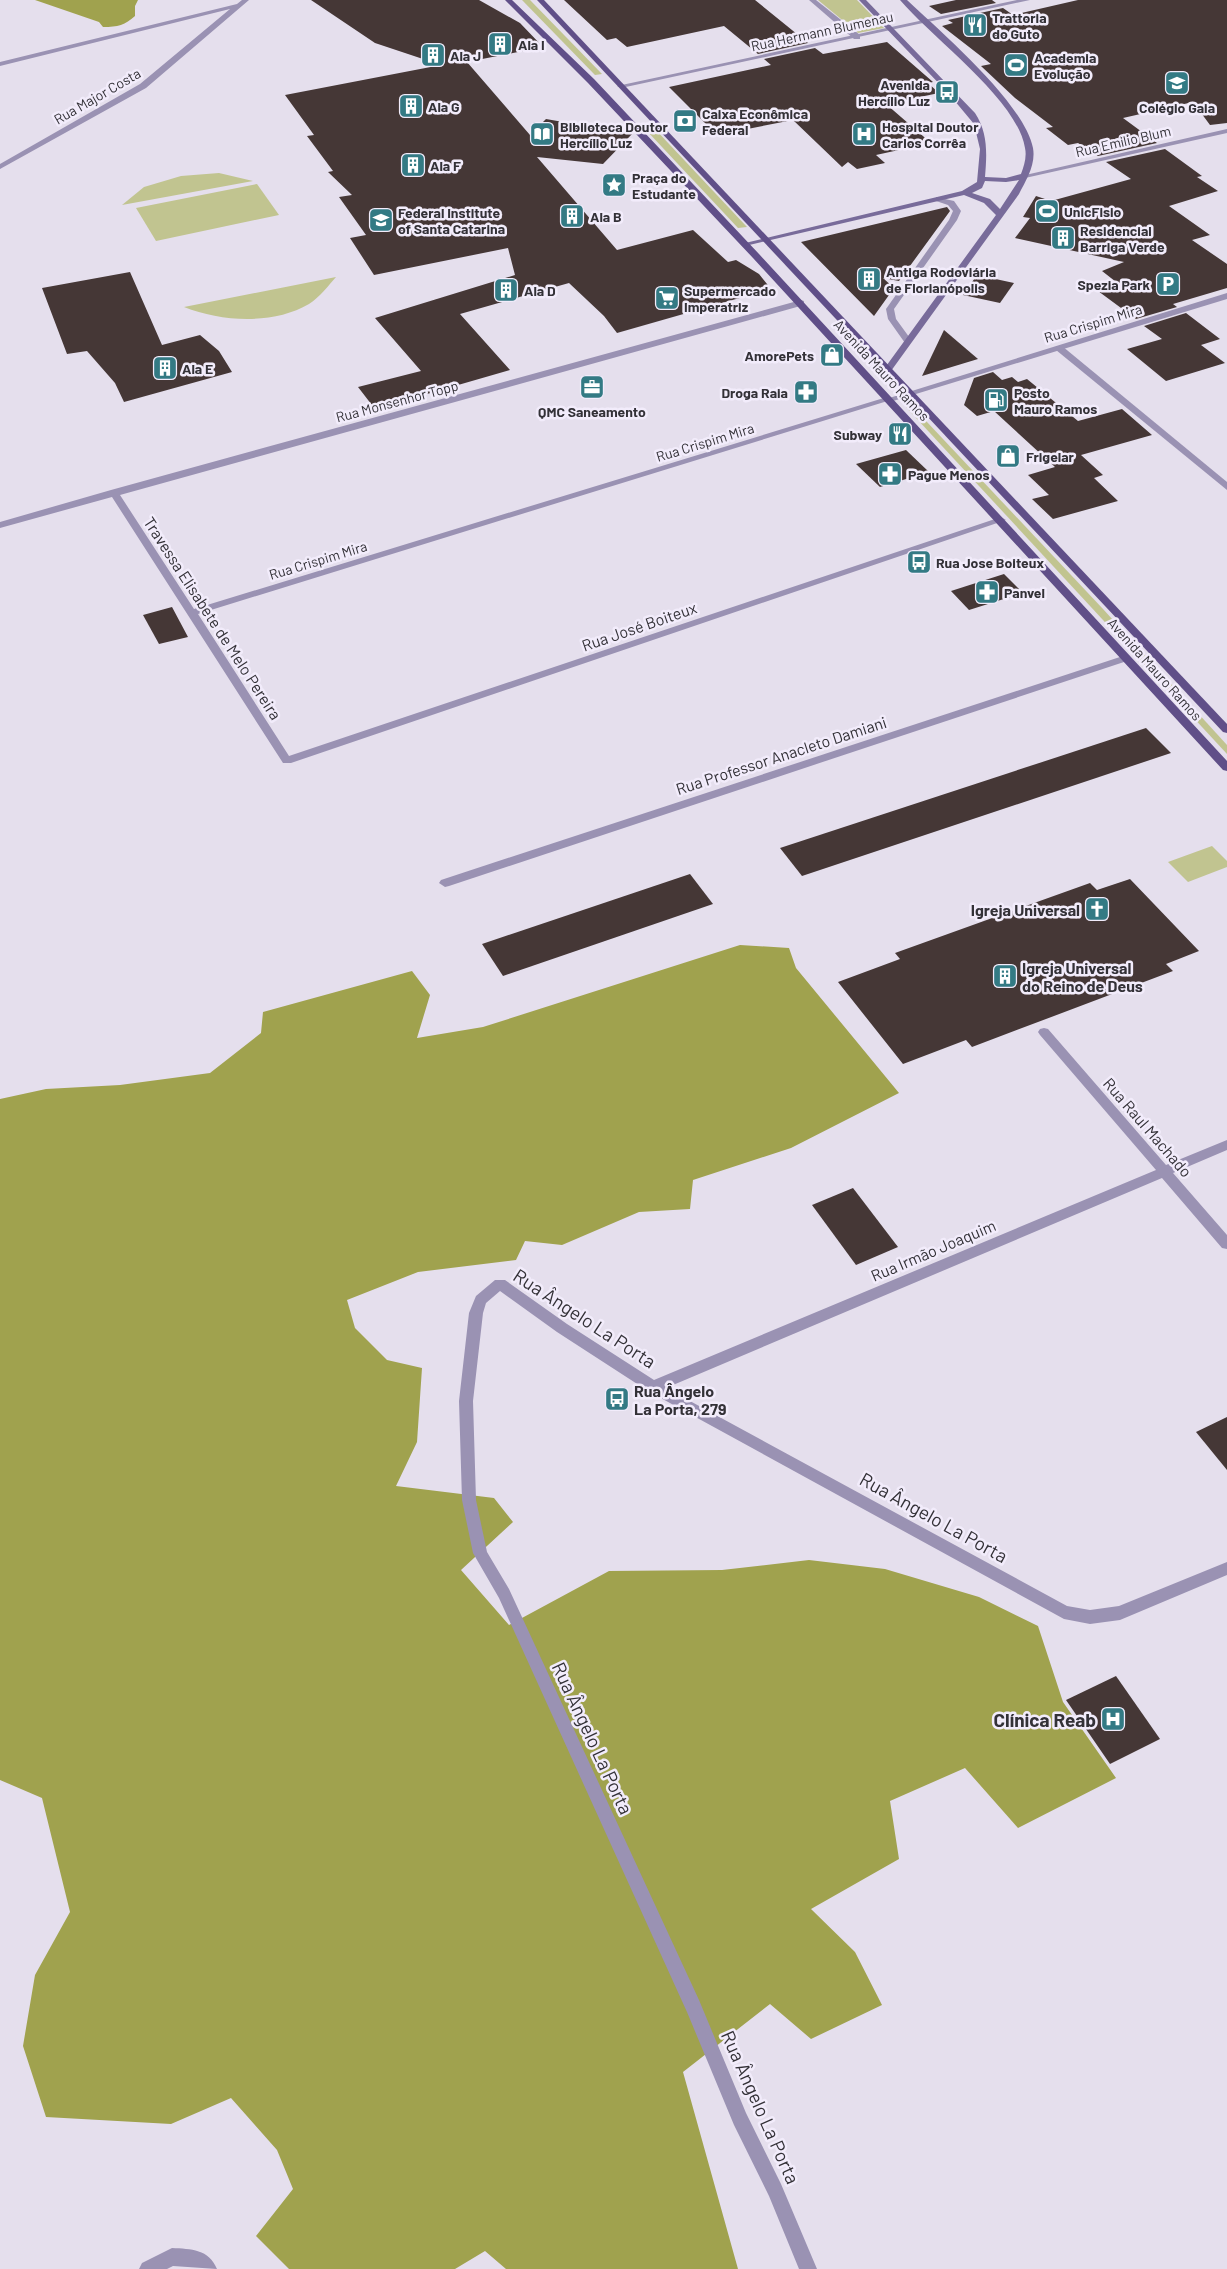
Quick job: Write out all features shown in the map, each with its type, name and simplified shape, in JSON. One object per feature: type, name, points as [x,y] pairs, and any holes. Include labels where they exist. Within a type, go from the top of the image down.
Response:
[{"type":"main road","name":"Avenida Mauro Ramos","points":[[508,0],[611,88],[765,239],[1227,730]]},
{"type":"main road","name":"Avenida Mauro Ramos","points":[[540,0],[611,88],[745,244],[1001,520],[1227,768]]},
{"type":"main road","points":[[745,244],[966,193],[979,186],[982,179],[984,149],[978,124],[952,92],[862,0]]},
{"type":"main road","points":[[860,367],[875,371],[888,369],[1000,214],[1025,176],[1030,158],[1029,147],[1023,128],[1002,100],[902,0]]},
{"type":"main road","points":[[982,179],[1006,180],[1025,176]]},
{"type":"main road","points":[[966,193],[987,201],[1000,214]]},
{"type":"street","points":[[812,0],[857,37]]},
{"type":"street","name":"Rua Hermann Blumenau","points":[[611,88],[1027,0]]},
{"type":"street","points":[[0,64],[243,2]]},
{"type":"street","name":"Rua Major Costa","points":[[0,167],[143,86],[243,2]]},
{"type":"street","name":"Rua Emílio Blum","points":[[1025,176],[1227,131]]},
{"type":"street","points":[[908,341],[892,319],[890,309],[953,220],[957,210],[953,205],[939,199]]},
{"type":"street","name":"Rua Crispim Mira","points":[[192,613],[1227,296]]},
{"type":"street","name":"Rua Monsenhor Topp","points":[[0,525],[801,303]]},
{"type":"street","points":[[1059,348],[1227,487]]},
{"type":"street","name":"Travessa Elisabete de Melo Pereira","points":[[114,492],[287,761]]},
{"type":"street","name":"Rua José Boiteux","points":[[287,761],[1001,520]]},
{"type":"street","name":"Rua Professor Anacleto Damiani","points":[[446,883],[1126,658]]},
{"type":"street","name":"Rua Raul Machado","points":[[1044,1032],[1227,1244]]},
{"type":"street","name":"Rua Irmão Joaquim","points":[[653,1387],[1227,1145]]},
{"type":"street","name":"Rua Ângelo La Porta","points":[[808,2269],[775,2190],[740,2119],[694,2006],[504,1594],[480,1553],[469,1500],[466,1401],[476,1313],[480,1300],[500,1284],[562,1328],[653,1387],[1064,1612],[1090,1617],[1120,1613],[1227,1568]]},
{"type":"street","points":[[148,2269],[172,2257],[198,2259],[208,2269]]},
{"type":"green space","points":[[522,0],[530,0],[602,74],[595,75]]},
{"type":"green space","points":[[818,0],[857,0],[884,28],[858,33]]},
{"type":"green space","points":[[655,129],[747,227],[738,228],[647,131]]},
{"type":"green space","points":[[219,173],[253,181],[122,205],[144,187],[181,176]]},
{"type":"green space","points":[[257,184],[279,215],[156,241],[136,208]]},
{"type":"green space","points":[[336,277],[309,304],[295,311],[280,315],[264,318],[231,318],[214,316],[184,307]]},
{"type":"green space","points":[[911,405],[1103,609],[1227,745],[1227,754],[905,406]]},
{"type":"green space","points":[[1212,846],[1227,861],[1227,867],[1188,882],[1168,862]]},
{"type":"shaded area","points":[[35,0],[138,0],[135,6],[135,16],[121,25],[103,27],[99,22]]},
{"type":"shaded area","points":[[740,945],[789,948],[796,968],[899,1093],[791,1148],[693,1180],[690,1209],[639,1212],[562,1245],[525,1241],[516,1260],[418,1272],[347,1300],[355,1328],[387,1360],[422,1368],[417,1442],[396,1486],[494,1498],[513,1522],[461,1570],[509,1625],[609,1571],[722,1570],[809,1560],[885,1569],[979,1597],[1038,1626],[1063,1702],[1116,1778],[1018,1828],[965,1768],[890,1801],[899,1859],[811,1909],[855,1952],[882,2005],[811,2039],[770,2004],[683,2072],[738,2269],[506,2269],[485,2251],[455,2269],[289,2269],[256,2236],[293,2189],[277,2150],[231,2098],[171,2124],[46,2117],[23,2046],[35,1975],[70,1912],[42,1798],[0,1780],[0,1099],[46,1089],[120,1085],[210,1073],[261,1033],[263,1012],[412,971],[430,995],[417,1038],[483,1027]]},
{"type":"building","points":[[311,0],[479,0],[520,23],[543,47],[467,62],[530,135],[546,119],[632,134],[603,164],[537,157],[617,250],[693,230],[728,262],[736,260],[759,274],[771,289],[617,333],[604,316],[569,283],[460,314],[510,370],[375,409],[358,387],[421,371],[375,318],[515,275],[508,248],[374,275],[350,238],[366,235],[339,197],[352,195],[328,172],[333,171],[307,136],[314,135],[285,95],[441,65],[375,43]]},
{"type":"building","points":[[564,0],[755,0],[808,43],[758,54],[724,26],[627,47],[616,38],[607,40]]},
{"type":"building","points":[[956,0],[992,0],[996,3],[941,14],[929,6]]},
{"type":"building","points":[[1078,0],[1227,0],[1227,123],[1210,125],[1193,102],[1123,118],[1157,143],[1098,156],[1078,143],[1068,145],[1046,128],[1053,127],[1015,98],[981,66],[991,64],[942,26],[953,23],[948,20],[1003,8],[1013,15]]},
{"type":"building","points":[[887,42],[933,82],[928,83],[939,93],[886,104],[931,143],[876,155],[885,163],[857,169],[848,162],[842,167],[793,120],[717,135],[669,87],[771,65],[764,59],[815,48],[823,54]]},
{"type":"building","points":[[1165,149],[1202,176],[1197,177],[1218,191],[1169,206],[1210,235],[1192,240],[1227,264],[1227,288],[1173,304],[1177,307],[1136,319],[1098,291],[1120,285],[1102,271],[1124,262],[1015,238],[1030,218],[1023,217],[1036,196],[1051,201],[1131,179],[1106,162]]},
{"type":"building","name":"Antiga Rodoviária de Florianópolis","points":[[947,207],[950,211],[899,281],[883,278],[894,288],[874,316],[801,242]]},
{"type":"building","points":[[130,272],[162,345],[200,335],[219,351],[232,372],[124,402],[115,383],[87,351],[67,354],[42,288]]},
{"type":"building","points":[[977,275],[1014,283],[1000,303],[963,295]]},
{"type":"building","points":[[1186,313],[1220,339],[1201,345],[1225,363],[1166,381],[1127,349],[1162,339],[1144,326]]},
{"type":"building","points":[[944,330],[978,359],[922,376]]},
{"type":"building","points":[[993,372],[1002,380],[1012,377],[1018,382],[1027,379],[1078,421],[1122,409],[1152,435],[1081,455],[1103,475],[1094,478],[1118,501],[1053,519],[1032,499],[1049,495],[1028,475],[1055,467],[994,411],[977,416],[964,405],[974,378]]},
{"type":"building","name":"Pague Menos","points":[[906,450],[929,472],[880,487],[856,464]]},
{"type":"building","name":"Panvel","points":[[1004,574],[1023,593],[969,610],[951,591]]},
{"type":"building","points":[[172,607],[188,637],[159,644],[143,615]]},
{"type":"building","points":[[1146,728],[1171,753],[802,876],[780,848]]},
{"type":"building","points":[[690,874],[713,904],[503,976],[482,944]]},
{"type":"building","name":"Igreja Universal","points":[[1130,879],[1199,951],[1166,964],[1173,971],[972,1047],[966,1040],[903,1064],[838,982],[900,959],[895,953],[1090,883],[1097,890]]},
{"type":"building","points":[[853,1188],[898,1247],[856,1265],[812,1205]]},
{"type":"building","points":[[1227,1417],[1227,1470],[1196,1432]]},
{"type":"building","name":"Clínica Reab","points":[[1116,1676],[1160,1739],[1110,1764],[1066,1700]]},
{"type":"place","name":"Trattoria do Guto","points":[[975,25]]},
{"type":"place","name":"Ala I","points":[[500,44]]},
{"type":"place","name":"Ala J","points":[[433,55]]},
{"type":"place","name":"Academia Evolução","points":[[1016,65]]},
{"type":"place","name":"Colégio Gaia","points":[[1177,83]]},
{"type":"place","name":"Avenida Hercílio Luz","points":[[947,92]]},
{"type":"place","name":"Ala G","points":[[411,106]]},
{"type":"place","name":"Caixa Econômica Federal","points":[[685,121]]},
{"type":"place","name":"Biblioteca Doutor Hercílio Luz","points":[[542,134]]},
{"type":"place","name":"Hospital Doutor Carlos Corrêa","points":[[864,134]]},
{"type":"place","name":"Ala F","points":[[413,165]]},
{"type":"place","name":"Praça do Estudante","points":[[614,185]]},
{"type":"place","name":"UnicFisio","points":[[1047,211]]},
{"type":"place","name":"Ala B","points":[[572,216]]},
{"type":"place","name":"Federal Institute of Santa Catarina","points":[[381,220]]},
{"type":"place","name":"Residencial Barriga Verde","points":[[1063,238]]},
{"type":"place","name":"Antiga Rodoviária de Florianópolis","points":[[869,279]]},
{"type":"place","name":"Spezia Park","points":[[1168,284]]},
{"type":"place","name":"Ala D","points":[[506,290]]},
{"type":"place","name":"Supermercado Imperatriz","points":[[667,298]]},
{"type":"place","name":"AmorePets","points":[[832,355]]},
{"type":"place","name":"Ala E","points":[[165,368]]},
{"type":"place","name":"QMC Saneamento","points":[[592,387]]},
{"type":"place","name":"Droga Raia","points":[[806,392]]},
{"type":"place","name":"Posto Mauro Ramos","points":[[996,400]]},
{"type":"place","name":"Subway","points":[[900,434]]},
{"type":"place","name":"Frigelar","points":[[1008,456]]},
{"type":"place","name":"Pague Menos","points":[[890,474]]},
{"type":"place","name":"Rua Jose Boiteux","points":[[919,562]]},
{"type":"place","name":"Panvel","points":[[987,592]]},
{"type":"place","name":"Igreja Universal","points":[[1097,909]]},
{"type":"place","name":"Igreja Universal do Reino de Deus","points":[[1005,976]]},
{"type":"place","name":"Rua Ângelo La Porta, 279","points":[[617,1399]]},
{"type":"place","name":"Clínica Reab","points":[[1113,1719]]}]
